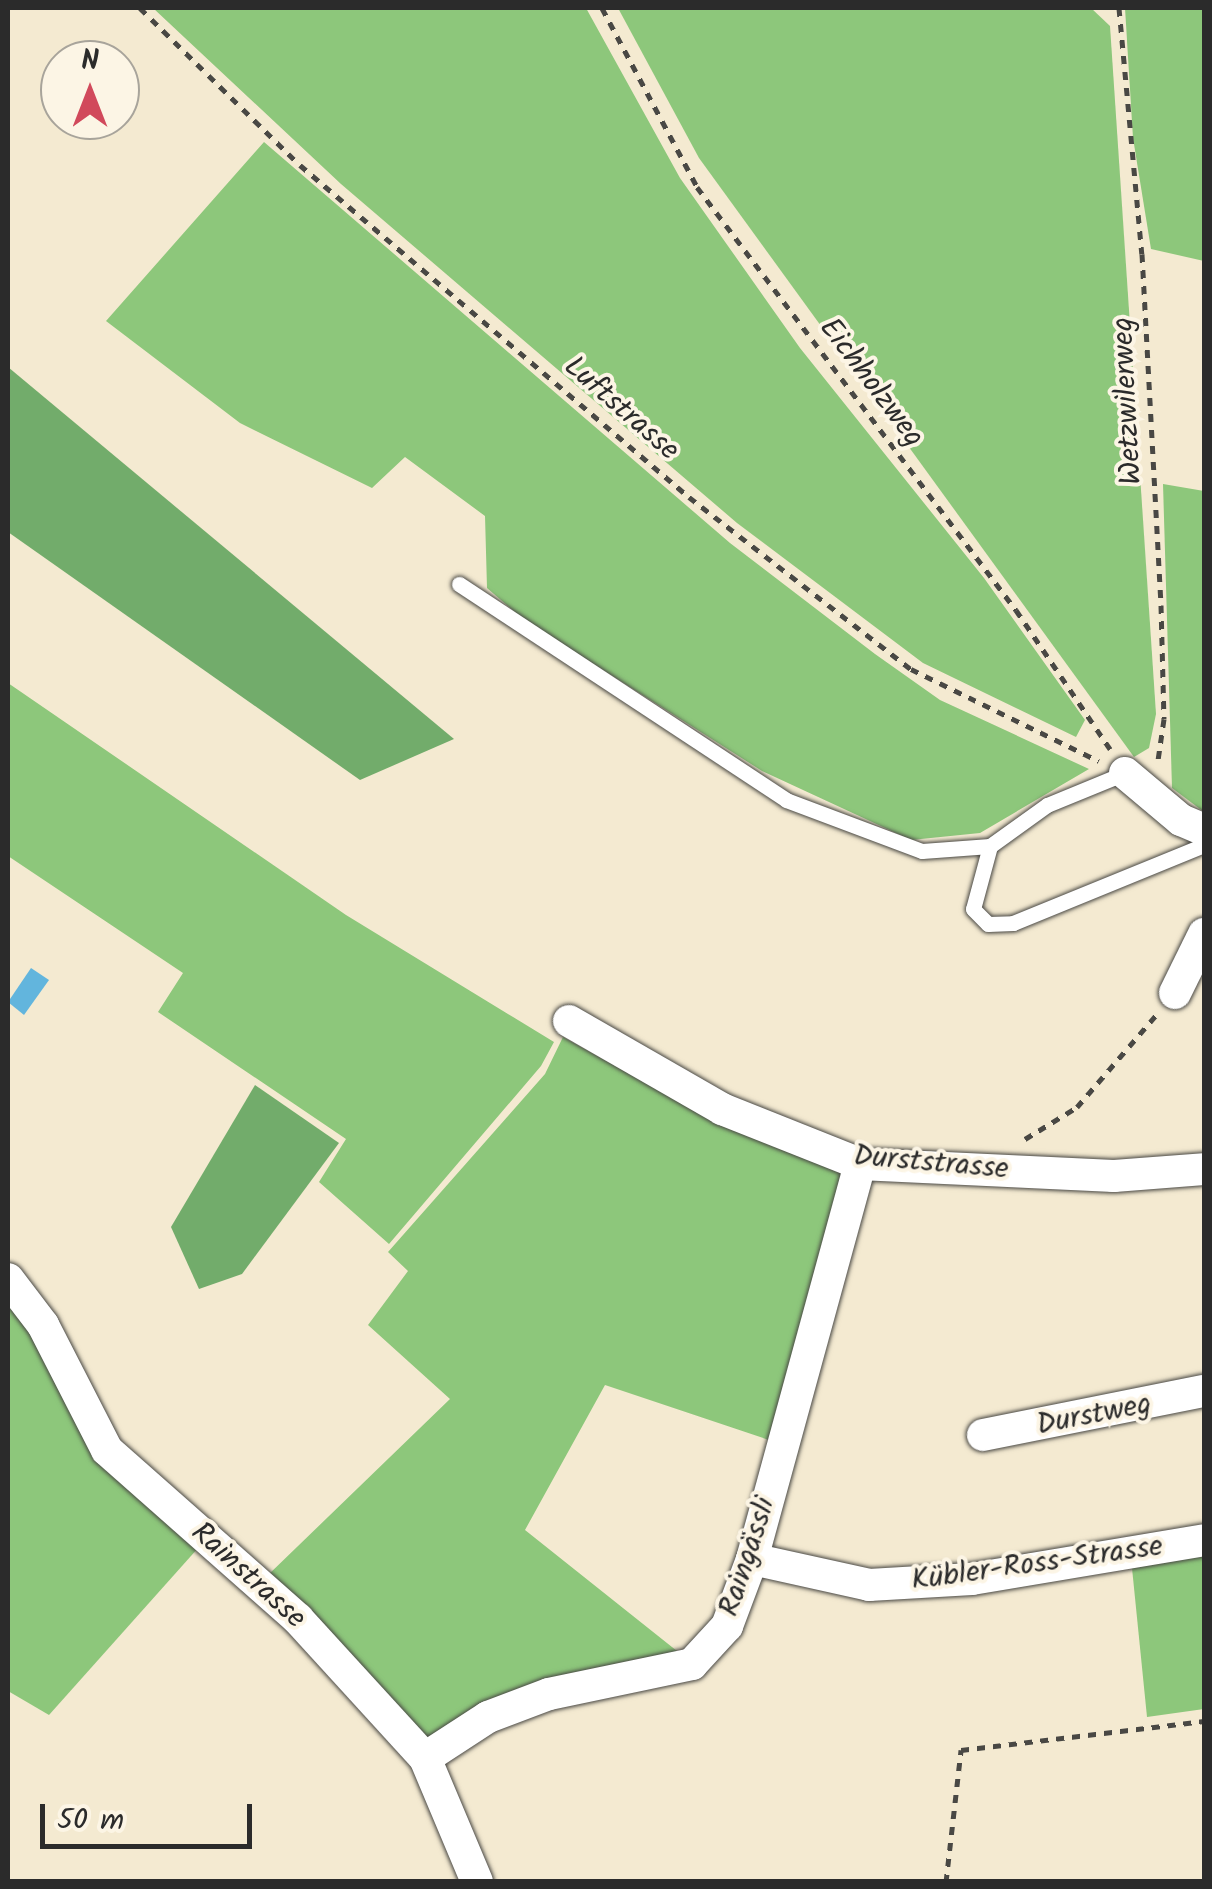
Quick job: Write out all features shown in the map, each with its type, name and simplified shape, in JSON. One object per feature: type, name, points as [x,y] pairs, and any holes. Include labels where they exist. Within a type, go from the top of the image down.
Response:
[{"type":"street","points":[[1135,782],[1204,830]]},
{"type":"street","points":[[1175,993],[1204,934]]},
{"type":"street","name":"Durststrasse","points":[[569,1021],[722,1109],[860,1164],[1114,1176],[1204,1169]]},
{"type":"street","name":"Raingässli","points":[[425,1758],[488,1717],[550,1694],[692,1664],[727,1626],[752,1559],[860,1164]]},
{"type":"street","name":"Rainstrasse","points":[[8,1279],[43,1326],[106,1450],[298,1619],[425,1758],[477,1882]]},
{"type":"street","name":"Durstweg","points":[[983,1436],[1204,1391]]},
{"type":"street","name":"Kübler-Ross-Strasse","points":[[752,1559],[869,1585],[972,1579],[1204,1540]]},
{"type":"lane","points":[[459,584],[786,800],[922,851],[990,846],[1047,805],[1135,782]]},
{"type":"lane","points":[[990,846],[973,909],[988,924],[1014,923],[1204,845]]},
{"type":"path","name":"Luftstrasse","points":[[140,8],[300,165],[688,497],[912,670],[1135,782]]},
{"type":"path","name":"Eichholzweg","points":[[602,8],[697,187],[1016,610],[1135,782]]},
{"type":"path","name":"Wetzwilerweg","points":[[1119,8],[1142,254],[1164,719],[1135,782]]},
{"type":"path","points":[[1022,1141],[1077,1108],[1175,993]]},
{"type":"path","points":[[946,1882],[961,1750],[1204,1721]]},
{"type":"green space","points":[[153,8],[586,8],[680,178],[800,348],[984,578],[1085,720],[1076,737],[923,663],[737,523],[341,184]]},
{"type":"green space","points":[[618,8],[1091,8],[1110,26],[1156,714],[1149,748],[1134,757],[699,158]]},
{"type":"green space","points":[[1125,8],[1204,8],[1204,261],[1151,249],[1133,138]]},
{"type":"green space","points":[[264,142],[730,543],[875,654],[940,700],[1089,769],[980,833],[911,840],[762,771],[523,619],[487,588],[485,516],[405,457],[372,488],[240,423],[106,321]]},
{"type":"green space","points":[[8,367],[454,739],[360,780],[8,532]]},
{"type":"green space","points":[[1163,484],[1204,491],[1204,812],[1172,788]]},
{"type":"green space","points":[[8,683],[346,915],[554,1042],[541,1066],[389,1244],[319,1182],[346,1139],[158,1012],[183,973],[8,856]]},
{"type":"green space","points":[[563,1037],[711,1119],[848,1170],[769,1440],[605,1385],[525,1530],[682,1655],[428,1745],[267,1576],[450,1399],[368,1325],[408,1271],[388,1252],[545,1074]]},
{"type":"green space","points":[[255,1085],[339,1143],[242,1274],[199,1289],[171,1227]]},
{"type":"green space","points":[[8,1295],[199,1547],[49,1715],[8,1691]]},
{"type":"green space","points":[[1204,1555],[1204,1709],[1147,1717],[1132,1568]]},
{"type":"water","points":[[31,968],[49,980],[24,1015],[8,1002]]}]
